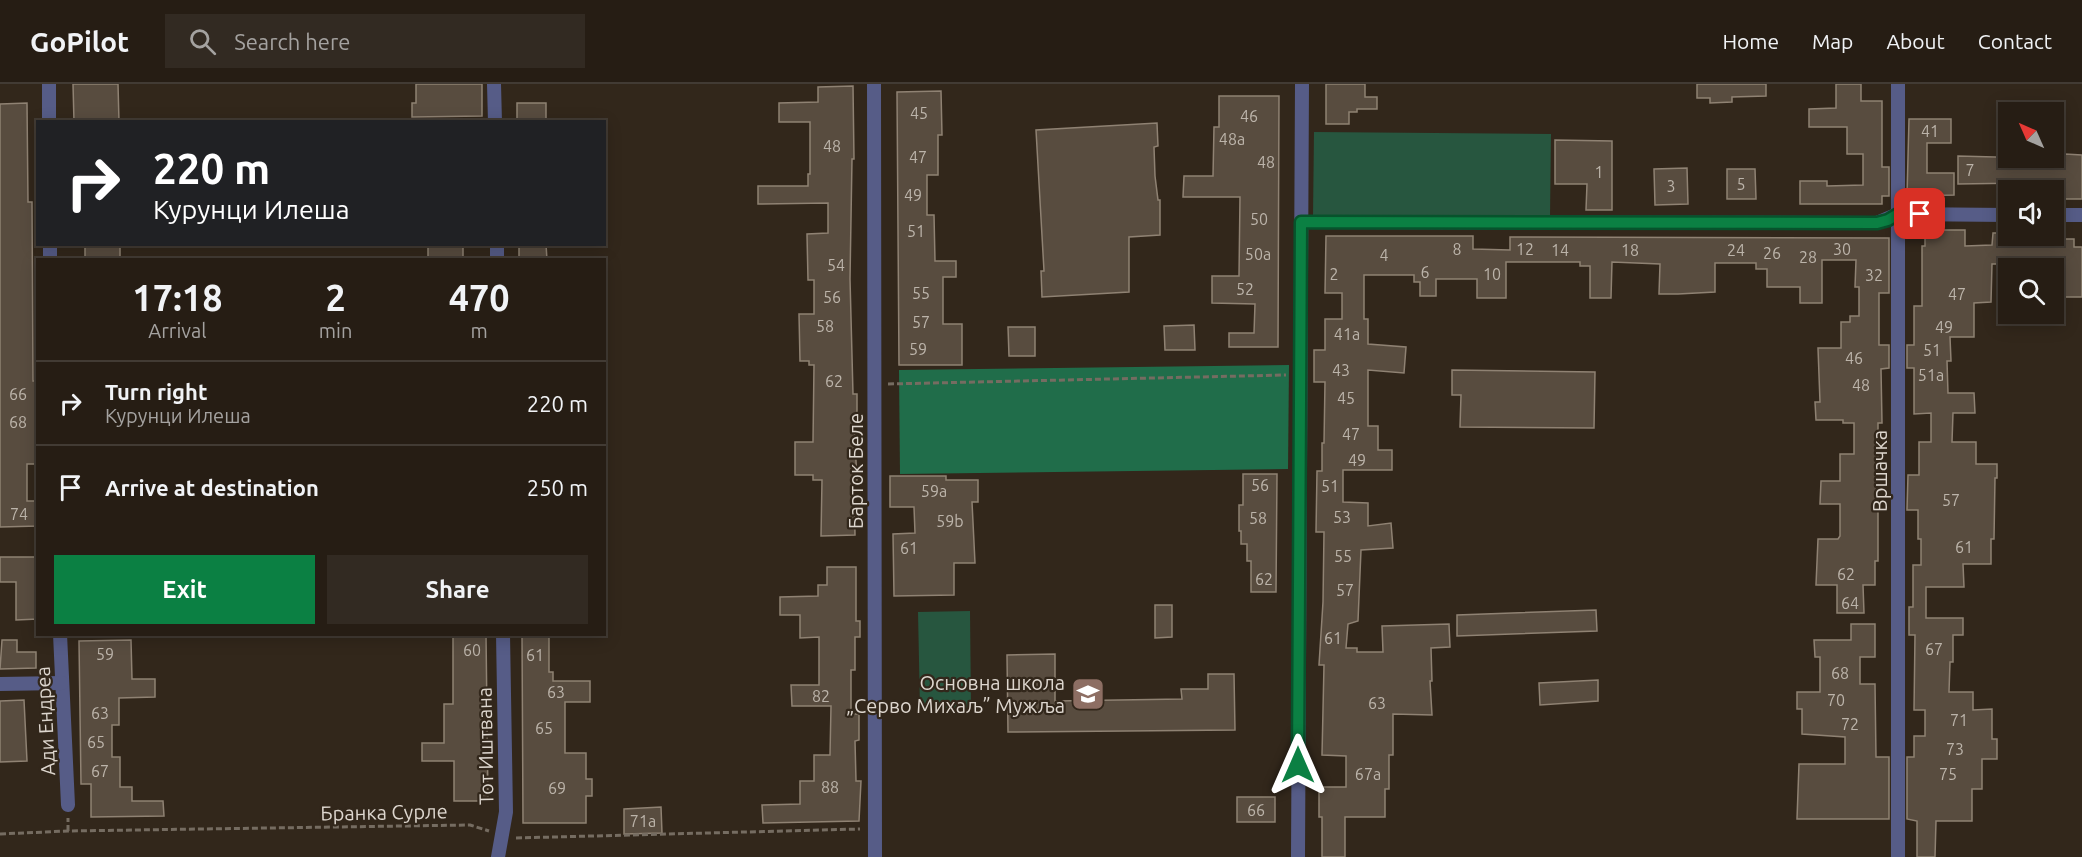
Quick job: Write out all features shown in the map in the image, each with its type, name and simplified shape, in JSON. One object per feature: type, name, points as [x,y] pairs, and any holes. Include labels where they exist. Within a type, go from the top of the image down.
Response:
[{"type":"street","points":[[49,84],[49,120]]},
{"type":"street","points":[[494,84],[495,120]]},
{"type":"street","name":"Барток Беле","points":[[874,84],[875,857]]},
{"type":"street","points":[[1298,857],[1302,84]]},
{"type":"street","name":"Вршачка","points":[[1898,84],[1898,857]]},
{"type":"street","points":[[1301,222],[1877,223],[1898,214],[1998,215]]},
{"type":"street","points":[[2064,215],[2082,215]]},
{"type":"street","name":"Ади Ендреа","points":[[60,636],[68,805]]},
{"type":"street","name":"Тот Иштвана","points":[[498,857],[506,812],[503,636]]},
{"type":"street","points":[[0,684],[62,683]]},
{"type":"path","points":[[874,384],[1301,374]]},
{"type":"path","name":"Бранка Сурле","points":[[0,834],[470,825],[512,838],[875,829]]},
{"type":"green space","points":[[1314,132],[1551,134],[1550,217],[1313,216]]},
{"type":"green space","points":[[1289,365],[1288,469],[900,474],[899,370]]},
{"type":"green space","points":[[970,611],[971,708],[920,709],[918,612]]},
{"type":"building","points":[[73,84],[118,84],[119,120],[74,120]]},
{"type":"building","points":[[416,84],[482,84],[482,116],[412,117],[412,103],[416,103]]},
{"type":"building","points":[[1326,84],[1365,84],[1365,97],[1377,97],[1377,109],[1357,109],[1357,112],[1349,112],[1349,124],[1326,124]]},
{"type":"building","points":[[1697,84],[1766,84],[1766,96],[1732,97],[1732,102],[1710,103],[1710,98],[1697,98]]},
{"type":"building","points":[[1836,84],[1861,84],[1861,101],[1882,101],[1882,167],[1889,167],[1889,196],[1882,196],[1882,204],[1800,204],[1800,181],[1827,181],[1827,186],[1863,185],[1863,154],[1847,154],[1847,127],[1809,127],[1809,109],[1836,108]]},
{"type":"building","points":[[853,86],[854,159],[852,159],[850,279],[853,394],[857,394],[857,423],[854,423],[857,480],[854,480],[855,535],[821,536],[822,480],[813,480],[813,475],[795,475],[795,442],[813,442],[814,365],[809,365],[809,361],[800,361],[799,314],[814,314],[814,280],[808,280],[807,234],[828,233],[828,203],[758,204],[758,186],[808,186],[810,122],[779,122],[779,103],[818,102],[818,87]]},
{"type":"building","points":[[941,91],[942,135],[938,135],[938,175],[927,175],[927,215],[934,215],[935,261],[956,261],[956,277],[943,277],[943,324],[962,324],[962,365],[899,365],[897,92]]},
{"type":"building","points":[[1219,96],[1279,96],[1278,347],[1229,347],[1229,333],[1254,333],[1255,304],[1212,303],[1212,276],[1239,276],[1240,197],[1183,197],[1184,176],[1213,176],[1214,127],[1219,127]]},
{"type":"building","points":[[27,103],[28,202],[32,202],[36,464],[27,464],[27,501],[36,501],[36,526],[0,527],[0,104]]},
{"type":"building","points":[[517,103],[546,103],[546,120],[517,120]]},
{"type":"building","points":[[1909,119],[1951,119],[1951,143],[1927,143],[1927,173],[1954,173],[1954,195],[1907,196]]},
{"type":"building","points":[[1157,123],[1158,146],[1154,147],[1155,176],[1158,200],[1160,200],[1160,235],[1129,237],[1129,292],[1042,297],[1041,271],[1044,271],[1036,130]]},
{"type":"building","points":[[1555,140],[1612,141],[1612,210],[1586,210],[1587,184],[1555,184]]},
{"type":"building","points":[[2065,154],[2082,155],[2082,199],[2064,199],[2064,180],[1998,180],[1998,183],[1958,184],[1958,156],[1998,157],[1998,168],[2064,168]]},
{"type":"building","points":[[1687,168],[1688,204],[1655,205],[1654,169]]},
{"type":"building","points":[[1727,169],[1755,169],[1756,199],[1727,199]]},
{"type":"building","points":[[1925,230],[1965,230],[1965,246],[1992,245],[1993,233],[1998,233],[1998,246],[2064,246],[2064,239],[2074,239],[2074,247],[2082,247],[2082,297],[2064,297],[2064,258],[1998,258],[1998,264],[1992,264],[1991,302],[1974,303],[1974,337],[1950,337],[1951,361],[1947,361],[1948,393],[1974,393],[1975,413],[1953,413],[1952,442],[1976,442],[1976,464],[1997,464],[1994,539],[1991,539],[1991,564],[1963,564],[1964,587],[1926,587],[1926,618],[1963,618],[1963,635],[1953,635],[1953,662],[1950,662],[1949,692],[1973,692],[1973,710],[1992,709],[1992,739],[1997,739],[1997,759],[1982,759],[1982,789],[1972,789],[1972,821],[1936,821],[1935,857],[1917,857],[1917,821],[1907,819],[1907,757],[1914,757],[1914,736],[1925,736],[1925,710],[1914,710],[1915,635],[1909,635],[1909,607],[1913,607],[1913,565],[1921,565],[1921,539],[1918,539],[1918,510],[1907,510],[1908,475],[1919,475],[1919,442],[1931,442],[1931,413],[1914,414],[1914,368],[1907,368],[1907,345],[1914,345],[1914,306],[1922,306],[1922,246],[1925,246]]},
{"type":"building","points":[[1326,236],[1473,236],[1473,249],[1510,250],[1510,237],[1889,238],[1889,293],[1879,293],[1879,345],[1889,345],[1889,368],[1881,369],[1882,423],[1878,423],[1878,561],[1875,561],[1875,585],[1863,585],[1864,613],[1837,613],[1837,585],[1816,585],[1818,539],[1838,539],[1840,536],[1840,504],[1820,504],[1821,481],[1840,481],[1840,454],[1854,454],[1854,423],[1843,423],[1843,420],[1816,420],[1815,402],[1820,402],[1818,348],[1841,348],[1841,322],[1850,322],[1850,316],[1859,316],[1859,287],[1855,287],[1856,260],[1822,260],[1822,303],[1800,303],[1800,287],[1767,287],[1767,269],[1756,269],[1756,263],[1715,263],[1715,292],[1659,294],[1660,264],[1612,262],[1611,298],[1590,298],[1590,266],[1580,266],[1580,262],[1506,262],[1506,298],[1477,298],[1477,279],[1436,279],[1436,296],[1420,296],[1420,282],[1414,282],[1414,275],[1364,275],[1364,319],[1368,319],[1368,344],[1406,347],[1404,373],[1368,370],[1368,426],[1378,426],[1378,450],[1392,450],[1392,470],[1343,470],[1343,502],[1368,503],[1368,526],[1391,523],[1393,548],[1361,550],[1358,621],[1348,624],[1346,648],[1357,648],[1357,652],[1383,652],[1382,626],[1449,624],[1450,647],[1431,648],[1432,715],[1393,714],[1393,755],[1389,755],[1389,789],[1385,789],[1385,817],[1345,817],[1345,857],[1322,857],[1319,787],[1346,787],[1346,756],[1322,755],[1324,665],[1319,665],[1324,532],[1316,532],[1317,471],[1322,471],[1322,443],[1324,443],[1325,382],[1314,382],[1314,350],[1325,350],[1325,319],[1342,319],[1342,293],[1325,293]]},
{"type":"building","points":[[85,246],[120,246],[120,258],[85,258]]},
{"type":"building","points":[[428,246],[463,246],[463,258],[428,258]]},
{"type":"building","points":[[519,246],[546,246],[547,258],[519,258]]},
{"type":"building","points":[[1194,325],[1195,350],[1165,350],[1164,326]]},
{"type":"building","points":[[1008,327],[1035,327],[1035,356],[1009,356]]},
{"type":"building","points":[[1452,370],[1595,372],[1594,428],[1460,427],[1461,395],[1452,395]]},
{"type":"building","points":[[1243,474],[1277,474],[1276,592],[1251,592],[1251,561],[1247,561],[1247,544],[1241,544],[1241,531],[1239,531],[1239,505],[1243,505]]},
{"type":"building","points":[[890,476],[946,476],[946,480],[978,480],[978,502],[972,502],[975,563],[954,563],[954,595],[894,596],[893,534],[915,533],[914,507],[890,507]]},
{"type":"building","points":[[0,557],[36,557],[36,619],[16,620],[16,582],[0,582]]},
{"type":"building","points":[[827,567],[856,567],[856,621],[860,621],[860,637],[855,637],[855,670],[851,670],[851,714],[859,714],[859,740],[855,741],[856,781],[861,781],[859,821],[763,823],[762,805],[800,804],[800,781],[814,781],[814,755],[830,755],[831,706],[792,706],[791,685],[819,685],[819,637],[800,638],[800,615],[780,615],[780,597],[818,596],[818,585],[827,585]]},
{"type":"building","points":[[1155,605],[1172,605],[1172,637],[1155,638]]},
{"type":"building","points":[[1596,610],[1597,631],[1457,636],[1457,615]]},
{"type":"building","points":[[1851,624],[1875,624],[1875,657],[1860,657],[1860,684],[1875,684],[1876,757],[1889,757],[1889,819],[1797,819],[1799,764],[1845,764],[1845,737],[1802,734],[1802,709],[1797,709],[1797,692],[1820,692],[1820,657],[1815,657],[1814,640],[1851,640]]},
{"type":"building","points":[[453,636],[486,636],[488,801],[454,801],[454,761],[422,761],[422,743],[444,743],[444,704],[453,704]]},
{"type":"building","points":[[522,636],[549,636],[549,672],[553,672],[553,681],[590,681],[590,702],[565,702],[565,753],[586,753],[586,779],[592,779],[592,796],[586,796],[586,823],[523,823]]},
{"type":"building","points":[[2,640],[17,640],[17,652],[36,652],[36,668],[0,669]]},
{"type":"building","points":[[131,640],[132,679],[155,679],[155,697],[119,698],[119,725],[112,725],[112,757],[120,757],[120,787],[132,787],[132,801],[163,801],[164,816],[91,817],[91,784],[81,784],[79,641]]},
{"type":"building","points":[[1055,654],[1055,701],[1182,699],[1181,689],[1208,689],[1208,674],[1234,674],[1235,730],[1008,732],[1007,655]]},
{"type":"building","points":[[1598,680],[1598,701],[1540,705],[1539,683]]},
{"type":"building","points":[[24,700],[27,761],[0,762],[0,701]]},
{"type":"building","points":[[1237,797],[1275,797],[1275,822],[1237,822]]},
{"type":"building","points":[[661,807],[662,833],[624,834],[624,809]]},
{"type":"place","name":"Основна школа „Серво Михаљ” Мужља","points":[[1088,694]]},
{"type":"route","points":[[1298,765],[1301,222],[1877,223],[1898,214],[1920,214]]}]
